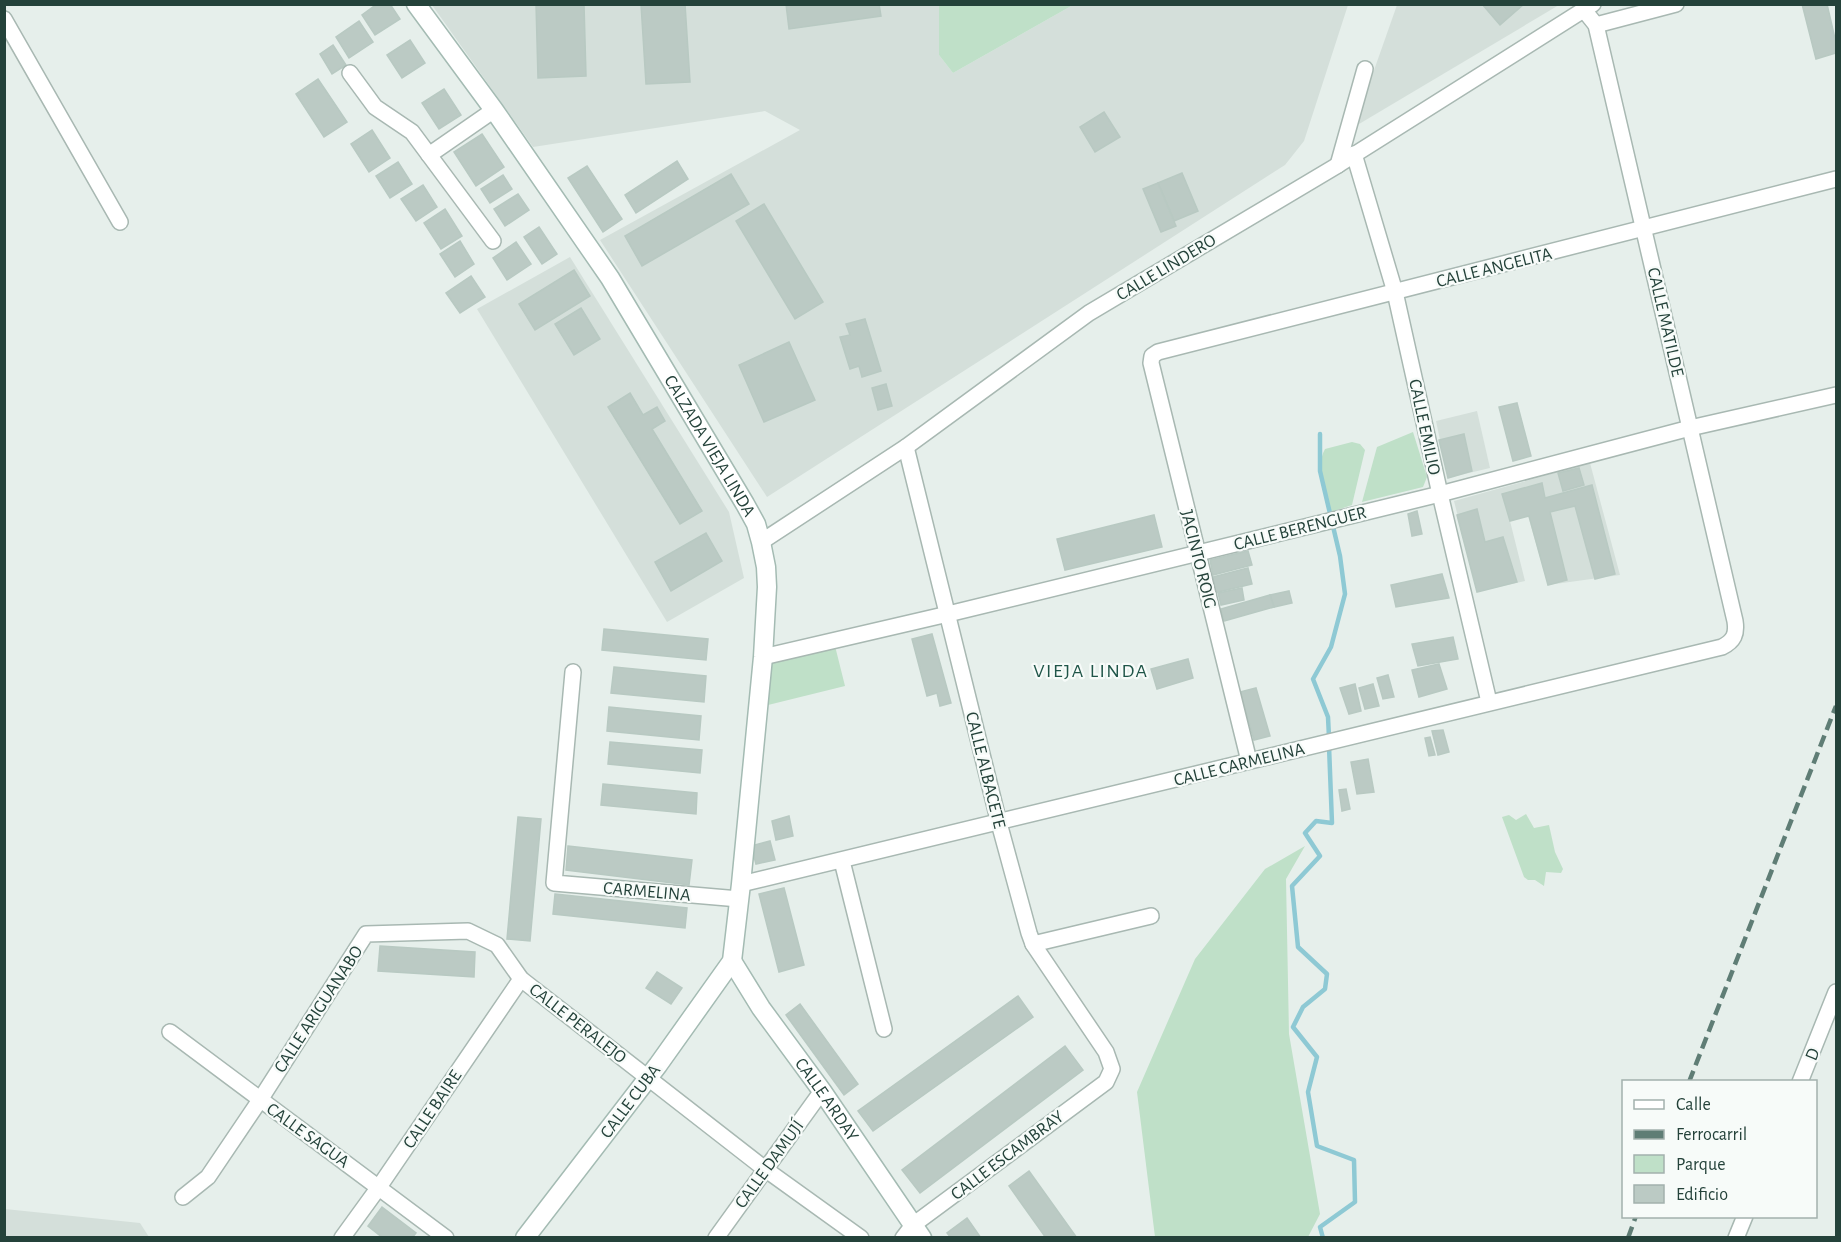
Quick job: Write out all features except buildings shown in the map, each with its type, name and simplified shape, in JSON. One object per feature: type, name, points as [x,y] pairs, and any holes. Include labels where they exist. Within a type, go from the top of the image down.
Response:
[{"type":"street","name":"CALZADA VIEJA LINDA","points":[[416,4],[494,110],[610,278],[756,524],[766,567],[767,587],[763,657],[732,961]]},
{"type":"street","points":[[1596,25],[1677,4]]},
{"type":"street","name":"CALLE MATILDE","points":[[1588,7],[1596,25],[1645,228],[1735,621],[1734,638]]},
{"type":"street","name":"CALLE LINDERO","points":[[761,542],[906,447],[1089,313],[1338,165],[1588,7]]},
{"type":"street","points":[[4,19],[120,222]]},
{"type":"street","points":[[1338,165],[1365,69]]},
{"type":"street","points":[[350,73],[375,107],[412,132],[493,241]]},
{"type":"street","points":[[429,155],[494,110]]},
{"type":"street","name":"CALLE EMILIO","points":[[1354,154],[1395,292],[1489,702]]},
{"type":"street","name":"CALLE ANGELITA","points":[[1152,356],[1170,349],[1836,179]]},
{"type":"street","name":"JACINTO ROIG","points":[[1152,356],[1151,363],[1249,762]]},
{"type":"street","name":"CALLE BERENGUER","points":[[763,657],[1197,554],[1440,494],[1690,428],[1836,395]]},
{"type":"street","name":"CALLE ALBACETE","points":[[906,447],[999,824],[1033,944],[1106,1052],[1111,1064],[1111,1073]]},
{"type":"street","name":"CALLE CARMELINA","points":[[740,892],[842,861],[1722,647],[1734,638]]},
{"type":"street","name":"CARMELINA","points":[[573,672],[554,883],[740,892]]},
{"type":"street","points":[[842,861],[884,1029]]},
{"type":"street","points":[[1033,944],[1151,916]]},
{"type":"street","name":"CALLE PERALEJO","points":[[366,934],[468,931],[497,945],[521,979],[765,1169],[861,1238]]},
{"type":"street","name":"CALLE ARIGUANABO","points":[[183,1197],[207,1177],[260,1100],[366,934]]},
{"type":"street","name":"CALLE CUBA","points":[[525,1238],[648,1078],[732,961]]},
{"type":"street","name":"CALLE ARDAY","points":[[732,961],[760,1008],[822,1091],[913,1233]]},
{"type":"street","name":"CALLE BAIRE","points":[[342,1238],[521,979]]},
{"type":"street","name":"D","points":[[1801,1080],[1836,994]]},
{"type":"street","name":"CALLE SAGUA","points":[[170,1032],[446,1238]]},
{"type":"street","name":"CALLE ESCAMBRAY","points":[[913,1233],[1106,1082],[1111,1073]]},
{"type":"street","name":"CALLE DAMUJÍ","points":[[716,1238],[822,1091]]},
{"type":"street","points":[[1736,1238],[1744,1218]]},
{"type":"shaded area","points":[[432,5],[939,5],[939,55],[953,73],[1073,5],[1348,5],[1304,141],[1285,165],[767,497],[600,240],[800,130],[765,111],[533,147]]},
{"type":"shaded area","points":[[1397,5],[1559,5],[1354,127]]},
{"type":"shaded area","points":[[570,257],[729,512],[744,578],[667,622],[477,309]]},
{"type":"shaded area","points":[[1477,411],[1490,468],[1448,478],[1436,421]]},
{"type":"shaded area","points":[[1590,463],[1620,575],[1548,585],[1528,516],[1510,521],[1525,581],[1477,592],[1454,501]]},
{"type":"shaded area","points":[[5,1209],[140,1223],[149,1237],[5,1237]]},
{"type":"green space","points":[[939,4],[1073,5],[953,73],[939,55]]},
{"type":"green space","points":[[1413,432],[1427,477],[1423,487],[1362,502],[1377,447]]},
{"type":"green space","points":[[1352,442],[1360,444],[1365,450],[1352,505],[1331,512],[1321,472],[1322,456],[1325,449]]},
{"type":"green space","points":[[835,646],[845,686],[764,706],[766,663]]},
{"type":"green space","points":[[1526,814],[1534,828],[1549,825],[1555,852],[1563,869],[1561,873],[1546,872],[1544,886],[1524,877],[1502,817],[1509,815],[1516,820]]},
{"type":"green space","points":[[1305,846],[1286,879],[1289,1034],[1320,1214],[1308,1237],[1155,1237],[1137,1092],[1195,959],[1265,869]]},
{"type":"waterway","points":[[1320,434],[1320,471],[1340,556],[1345,594],[1331,647],[1313,679],[1328,717],[1329,737]]},
{"type":"waterway","points":[[1323,1238],[1320,1227],[1355,1202],[1354,1160],[1317,1146],[1308,1092],[1317,1057],[1293,1027],[1303,1007],[1325,989],[1327,974],[1298,947],[1292,886],[1320,856],[1305,833],[1316,821],[1332,823],[1329,746]]},
{"type":"railway","points":[[1690,1080],[1836,706]]},
{"type":"railway","points":[[1628,1238],[1635,1218]]},
{"type":"district","name":"VIEJA LINDA","points":[[1091,670]]}]
